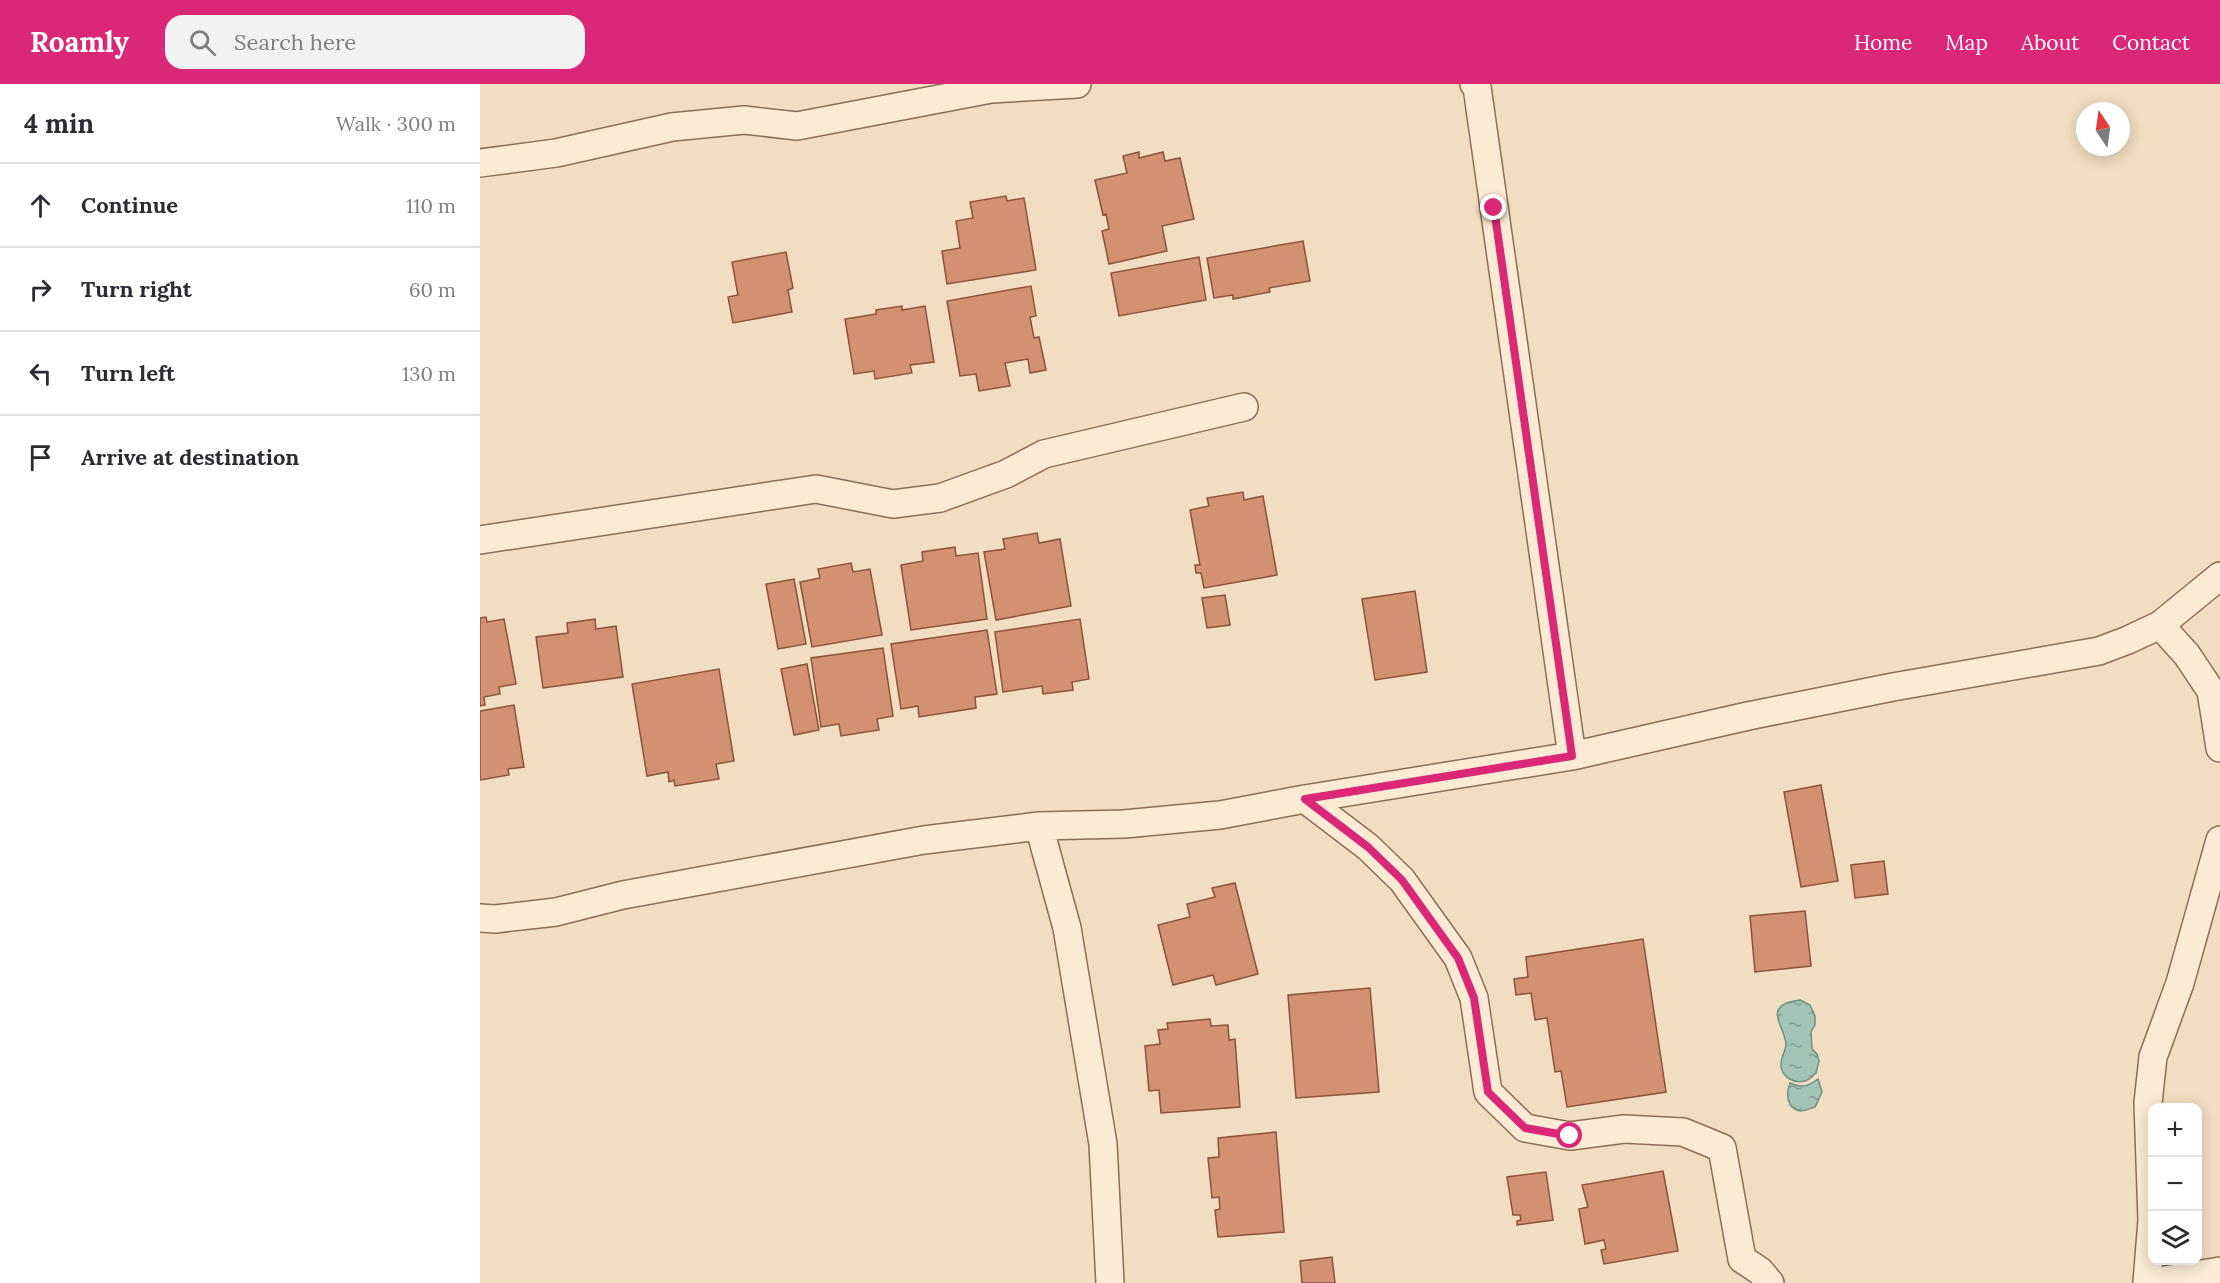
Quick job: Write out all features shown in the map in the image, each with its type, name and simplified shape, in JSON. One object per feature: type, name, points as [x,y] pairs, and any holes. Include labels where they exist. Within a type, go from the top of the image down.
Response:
[{"type":"street","points":[[480,164],[556,153],[672,127],[744,120],[797,126],[992,89],[1077,84]]},
{"type":"street","points":[[1474,84],[1477,87],[1572,756]]},
{"type":"street","points":[[480,540],[816,489],[893,504],[940,498],[1006,474],[1044,454],[1244,407]]},
{"type":"street","points":[[480,918],[495,919],[555,912],[623,895],[924,840],[1039,826],[1124,824],[1220,815],[1572,756],[1748,716],[2099,651],[2160,625],[2220,576]]},
{"type":"street","points":[[2160,625],[2187,655],[2211,691],[2220,748]]},
{"type":"street","points":[[1305,799],[1368,847],[1402,880],[1458,958],[1474,998],[1488,1092],[1525,1128],[1570,1136],[1624,1130],[1683,1132],[1722,1148],[1742,1259],[1760,1271],[1770,1283]]},
{"type":"street","points":[[1039,826],[1067,928],[1103,1144],[1110,1283]]},
{"type":"street","points":[[2220,840],[2180,983],[2153,1057],[2148,1102],[2152,1220],[2147,1282],[2220,1271]]},
{"type":"water","points":[[1800,1000],[1810,1005],[1815,1016],[1815,1025],[1811,1032],[1812,1049],[1819,1061],[1816,1073],[1808,1080],[1801,1082],[1789,1079],[1782,1070],[1781,1060],[1786,1044],[1778,1017],[1781,1006]]},
{"type":"water","points":[[1818,1079],[1822,1092],[1815,1107],[1801,1111],[1792,1107],[1788,1100],[1790,1083],[1804,1086]]},
{"type":"building","points":[[1139,152],[1139,158],[1163,152],[1165,161],[1180,158],[1194,219],[1162,226],[1167,251],[1109,264],[1102,231],[1109,229],[1106,214],[1103,215],[1095,180],[1127,173],[1123,156]]},
{"type":"building","points":[[1006,196],[1007,201],[1024,198],[1036,270],[947,284],[942,251],[960,248],[956,221],[973,218],[970,202]]},
{"type":"building","points":[[1303,241],[1310,281],[1269,288],[1270,292],[1233,299],[1233,295],[1214,298],[1207,258]]},
{"type":"building","points":[[786,252],[793,288],[788,290],[792,312],[733,323],[728,297],[738,295],[732,262]]},
{"type":"building","points":[[1199,257],[1206,300],[1119,316],[1111,273]]},
{"type":"building","points":[[1031,286],[1036,316],[1030,317],[1034,338],[1039,337],[1046,370],[1030,373],[1028,359],[1005,363],[1010,386],[979,391],[976,374],[960,376],[947,301]]},
{"type":"building","points":[[902,306],[902,310],[925,306],[934,362],[910,365],[912,373],[875,379],[874,371],[854,374],[845,319],[876,314],[876,310]]},
{"type":"building","points":[[1243,492],[1244,500],[1263,496],[1277,575],[1204,588],[1201,573],[1196,573],[1195,565],[1200,565],[1190,510],[1209,506],[1207,498]]},
{"type":"building","points":[[1037,533],[1039,543],[1060,539],[1071,606],[996,620],[984,552],[1005,549],[1003,539]]},
{"type":"building","points":[[955,547],[956,556],[978,553],[987,619],[911,630],[901,565],[923,561],[922,552]]},
{"type":"building","points":[[851,563],[853,572],[870,569],[882,635],[812,647],[800,582],[820,578],[818,569]]},
{"type":"building","points":[[794,579],[806,644],[778,649],[766,584]]},
{"type":"building","points":[[1415,591],[1427,672],[1375,680],[1362,599]]},
{"type":"building","points":[[1225,595],[1230,625],[1207,628],[1202,598]]},
{"type":"building","points":[[486,617],[487,622],[504,619],[516,684],[499,687],[500,694],[484,697],[485,705],[480,706],[480,618]]},
{"type":"building","points":[[595,619],[596,629],[616,626],[623,677],[543,688],[536,637],[568,633],[567,623]]},
{"type":"building","points":[[1080,619],[1089,679],[1072,682],[1073,690],[1043,694],[1042,686],[1003,692],[995,632]]},
{"type":"building","points":[[987,630],[997,694],[975,697],[976,708],[919,717],[918,706],[901,709],[891,644]]},
{"type":"building","points":[[883,648],[893,716],[877,719],[879,730],[841,736],[839,724],[821,727],[811,658]]},
{"type":"building","points":[[807,664],[819,730],[794,735],[781,669]]},
{"type":"building","points":[[719,669],[734,761],[716,764],[719,779],[675,786],[674,780],[669,782],[668,772],[647,776],[632,684]]},
{"type":"building","points":[[514,705],[524,767],[508,769],[509,775],[480,780],[480,711]]},
{"type":"building","points":[[1821,785],[1838,881],[1801,887],[1784,792]]},
{"type":"building","points":[[1884,861],[1888,894],[1855,898],[1851,865]]},
{"type":"building","points":[[1235,883],[1258,974],[1216,985],[1213,975],[1173,985],[1158,925],[1190,917],[1187,904],[1215,897],[1212,888]]},
{"type":"building","points":[[1805,911],[1811,966],[1755,972],[1750,916]]},
{"type":"building","points":[[1643,939],[1666,1092],[1567,1107],[1561,1071],[1555,1072],[1547,1018],[1535,1020],[1531,993],[1516,995],[1514,979],[1528,977],[1526,957]]},
{"type":"building","points":[[1370,988],[1379,1092],[1296,1098],[1288,995]]},
{"type":"building","points":[[1210,1019],[1211,1026],[1228,1025],[1229,1040],[1235,1039],[1240,1107],[1161,1113],[1159,1090],[1149,1091],[1145,1046],[1160,1044],[1158,1030],[1168,1029],[1167,1023]]},
{"type":"building","points":[[1276,1132],[1284,1232],[1218,1237],[1215,1210],[1220,1209],[1219,1197],[1212,1198],[1208,1158],[1219,1157],[1218,1138]]},
{"type":"building","points":[[1663,1171],[1678,1251],[1604,1264],[1601,1250],[1606,1249],[1604,1240],[1585,1244],[1579,1209],[1588,1207],[1582,1185]]},
{"type":"building","points":[[1546,1172],[1553,1220],[1517,1225],[1517,1221],[1521,1220],[1520,1215],[1513,1215],[1507,1177]]},
{"type":"building","points":[[1332,1257],[1335,1283],[1302,1283],[1300,1261]]},
{"type":"route","points":[[1494,208],[1572,756],[1305,799],[1347,829],[1402,880],[1458,958],[1474,998],[1488,1092],[1525,1128],[1570,1136]]}]
